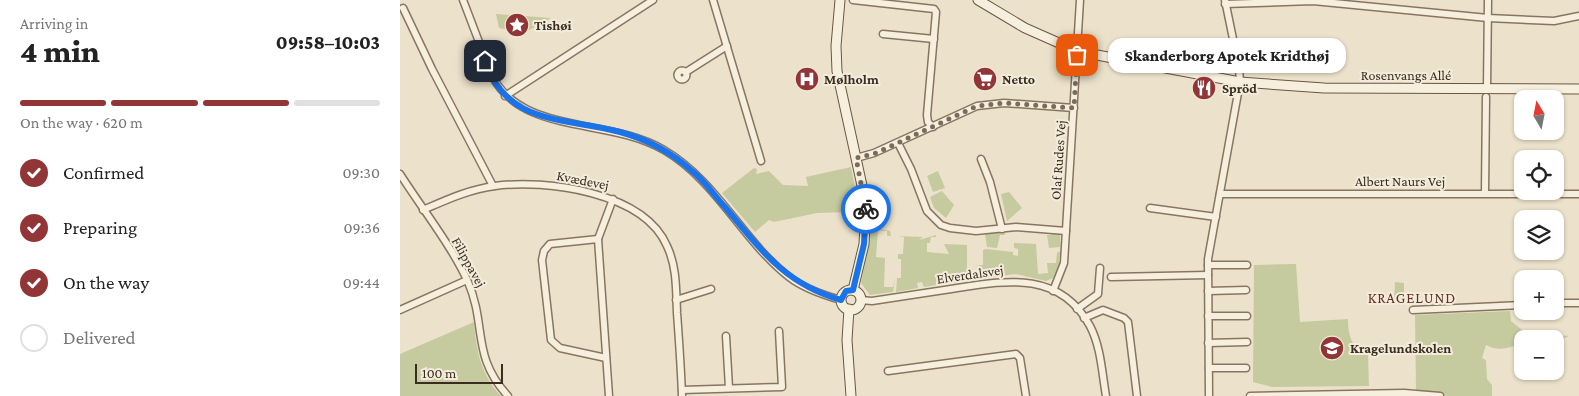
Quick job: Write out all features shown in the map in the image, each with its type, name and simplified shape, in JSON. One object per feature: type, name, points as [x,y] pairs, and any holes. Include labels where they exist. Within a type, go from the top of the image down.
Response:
[{"type":"street","points":[[463,0],[486,65],[505,96],[520,108],[545,118],[621,132],[663,150],[703,181],[770,259],[786,274],[803,285],[841,300]]},
{"type":"street","points":[[505,96],[652,0]]},
{"type":"street","points":[[713,0],[760,161]]},
{"type":"street","points":[[840,0],[836,46],[837,71],[866,204],[864,244],[853,290]]},
{"type":"street","points":[[853,0],[934,9],[934,39],[927,115],[928,122],[933,126]]},
{"type":"street","name":"Rosenvangs Allé","points":[[978,0],[1025,28],[1077,50],[1240,82],[1324,88],[1486,93],[1579,89]]},
{"type":"street","name":"Olaf Rudes Vej","points":[[1053,291],[1064,263],[1080,0]]},
{"type":"street","points":[[1209,396],[1208,265],[1240,82],[1239,68],[1225,2],[1313,0],[1354,2],[1488,18],[1554,21],[1579,16]]},
{"type":"street","points":[[1485,193],[1488,0]]},
{"type":"street","points":[[403,8],[432,69],[493,186]]},
{"type":"street","points":[[882,34],[934,39]]},
{"type":"street","points":[[686,72],[726,46]]},
{"type":"street","points":[[856,158],[898,143],[968,110],[985,105],[1004,103],[1074,108]]},
{"type":"street","points":[[898,143],[911,168],[927,211],[936,222],[960,230],[976,231],[1029,227],[1066,230]]},
{"type":"street","points":[[981,159],[990,182],[1002,229]]},
{"type":"street","name":"Filippavej","points":[[400,174],[467,280],[477,306],[482,350],[486,366],[508,396]]},
{"type":"street","name":"Kvædevej","points":[[423,210],[464,193],[493,186],[531,184],[613,199],[646,218],[666,243],[674,265],[682,393],[728,388],[782,387],[779,331]]},
{"type":"street","name":"Albert Naurs Vej","points":[[1220,194],[1579,194]]},
{"type":"street","points":[[609,396],[598,239],[613,199]]},
{"type":"street","points":[[1150,208],[1216,217]]},
{"type":"street","points":[[598,239],[550,244],[544,251],[542,265],[551,340],[560,348],[606,358]]},
{"type":"street","points":[[1208,265],[1247,265]]},
{"type":"street","points":[[1077,309],[1098,294],[1100,268]]},
{"type":"street","points":[[1111,277],[1208,275]]},
{"type":"street","points":[[400,310],[467,280]]},
{"type":"street","name":"Elverdalsvej","points":[[860,300],[872,301],[1012,280],[1036,284],[1053,291],[1077,309],[1084,318],[1098,349],[1106,396]]},
{"type":"street","points":[[676,300],[711,289]]},
{"type":"street","points":[[853,290],[859,295],[860,300],[858,306],[849,309],[843,306],[841,300],[846,291],[853,290]]},
{"type":"street","points":[[1208,291],[1246,290]]},
{"type":"street","points":[[1564,303],[1579,303]]},
{"type":"street","points":[[1413,310],[1514,305]]},
{"type":"street","points":[[849,309],[847,340],[851,396]]},
{"type":"street","points":[[1084,318],[1103,310],[1124,318],[1128,322],[1137,396]]},
{"type":"street","points":[[1208,316],[1247,316]]},
{"type":"street","points":[[726,336],[728,388]]},
{"type":"street","points":[[1208,343],[1247,342]]},
{"type":"street","points":[[888,370],[1016,354],[1020,358],[1026,396]]},
{"type":"street","points":[[1208,368],[1246,368]]},
{"type":"street","points":[[1250,396],[1440,396]]},
{"type":"green space","points":[[496,14],[551,18],[524,33],[499,28]]},
{"type":"green space","points":[[851,167],[859,209],[850,210],[849,212],[817,213],[774,222],[769,220],[755,232],[722,193],[754,168],[757,169],[756,174],[769,171],[783,185],[808,186],[806,177]]},
{"type":"green space","points":[[938,171],[945,188],[933,192],[927,176]]},
{"type":"green space","points":[[942,191],[954,205],[946,218],[934,208],[930,197]]},
{"type":"green space","points":[[1009,192],[1022,208],[1007,221],[1001,194]]},
{"type":"green space","points":[[872,225],[880,225],[880,229],[890,231],[891,236],[887,236],[887,231],[878,230],[876,257],[885,258],[884,287],[893,287],[895,278],[893,292],[870,295],[861,283]]},
{"type":"green space","points":[[1005,232],[1005,235],[1000,235],[997,248],[987,247],[985,234]]},
{"type":"green space","points":[[1052,232],[1060,233],[1060,247],[1049,248],[1047,235],[1051,235]]},
{"type":"green space","points":[[936,235],[936,237],[931,237],[930,243],[927,243],[927,252],[949,254],[944,244],[967,245],[967,274],[976,274],[977,265],[979,278],[924,287],[922,282],[917,283],[918,288],[896,292],[897,278],[901,278],[901,259],[898,259],[898,254],[903,254],[904,237],[898,236],[923,237],[919,240]]},
{"type":"green space","points":[[1014,243],[1036,244],[1038,274],[1048,273],[1047,263],[1056,263],[1057,253],[1060,251],[1059,264],[1053,278],[1046,281],[1016,274],[981,278],[979,265],[983,265],[983,250],[1013,252],[1013,255],[1018,256],[1018,249],[1014,248]]},
{"type":"green space","points":[[1296,264],[1300,322],[1348,319],[1354,345],[1362,352],[1368,354],[1369,386],[1272,387],[1253,382],[1254,265]]},
{"type":"green space","points":[[1395,282],[1404,283],[1404,302],[1394,302]]},
{"type":"green space","points":[[1510,311],[1511,321],[1522,330],[1514,330],[1514,346],[1495,348],[1486,345],[1482,358],[1486,360],[1487,379],[1492,385],[1492,396],[1448,396],[1416,391],[1415,315]]},
{"type":"green space","points":[[474,322],[478,352],[484,371],[501,396],[400,396],[400,354]]},
{"type":"way so far","points":[[866,209],[856,158],[874,154],[977,106],[1004,103],[1074,108],[1077,55]]},
{"type":"place","name":"Tishøi","points":[[517,25]]},
{"type":"place","name":"Skanderborg Apotek Kridthøj","points":[[1077,55]]},
{"type":"place","name":"Mølholm","points":[[807,79]]},
{"type":"place","name":"Netto","points":[[985,79]]},
{"type":"place","name":"Spröd","points":[[1204,88]]},
{"type":"place","name":"Kragelundskolen","points":[[1332,348]]},
{"type":"district","name":"KRAGELUND","points":[[1412,298]]},
{"type":"route","points":[[485,61],[497,86],[505,96],[520,108],[545,118],[621,132],[648,142],[677,158],[703,181],[781,270],[790,278],[825,295],[841,300],[846,291],[853,290],[866,234],[866,209]]}]
